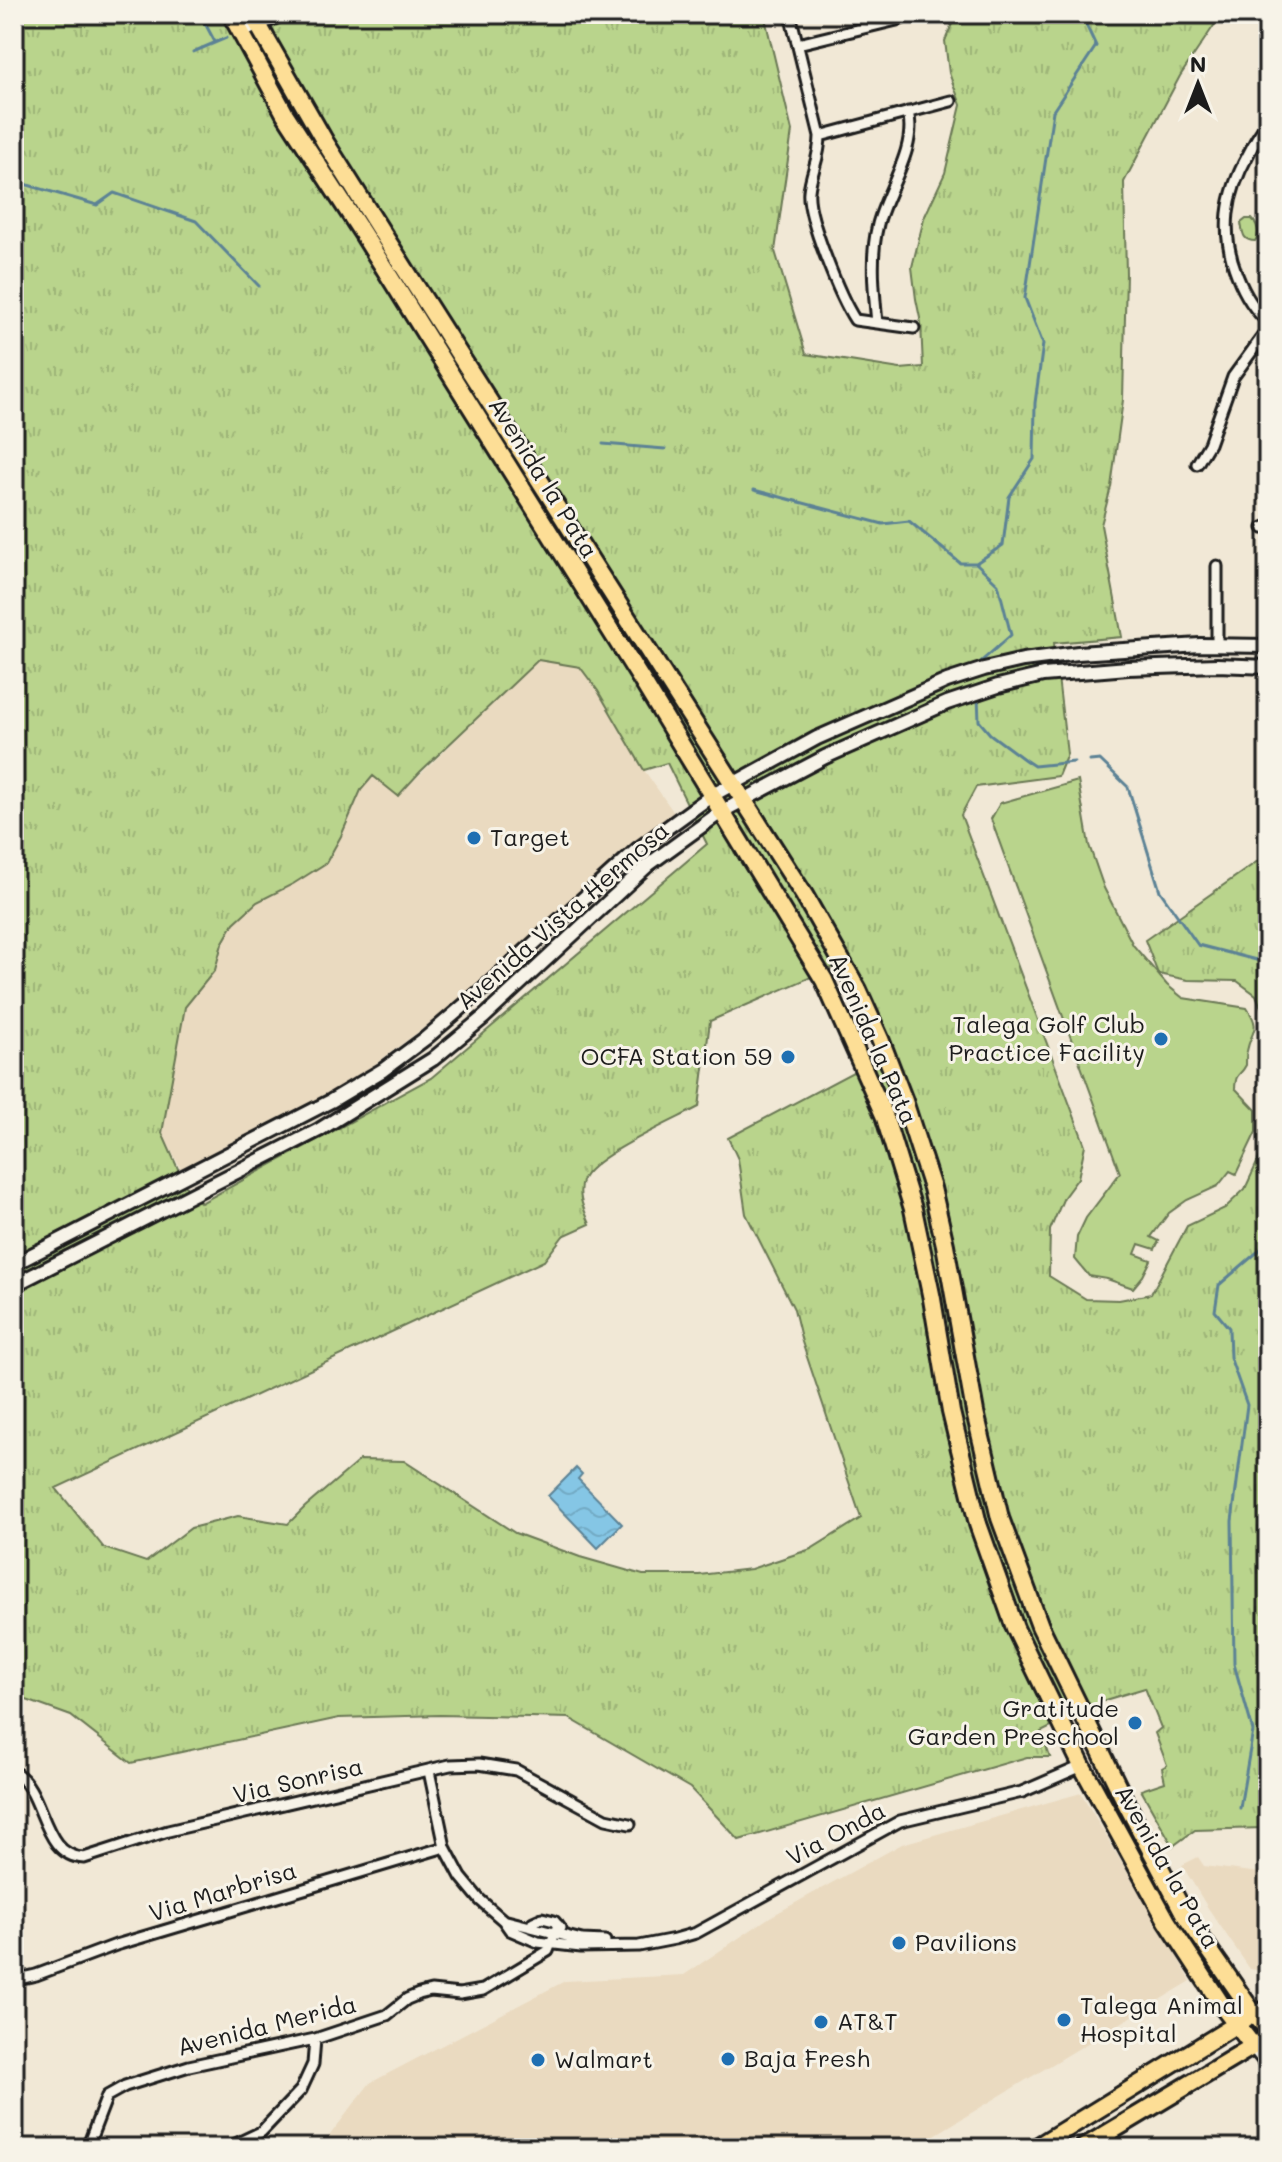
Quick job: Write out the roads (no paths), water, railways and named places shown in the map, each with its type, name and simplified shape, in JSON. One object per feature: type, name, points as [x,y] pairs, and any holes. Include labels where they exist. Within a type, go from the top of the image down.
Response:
[{"type":"highway","name":"Avenida la Pata","points":[[231,14],[285,114],[646,687],[824,980],[884,1115],[913,1209],[951,1412],[978,1524],[1015,1628],[1082,1766],[1167,1921],[1253,2046]]},
{"type":"highway","name":"Avenida la Pata","points":[[254,20],[382,233],[744,799],[830,938],[863,1002],[895,1078],[932,1188],[975,1412],[1000,1518],[1040,1626],[1185,1915],[1261,2010],[1268,2029]]},
{"type":"highway","points":[[1082,1766],[1096,1766],[1107,1789],[1119,1788]]},
{"type":"highway","points":[[1035,2148],[1261,2010]]},
{"type":"highway","points":[[1083,2148],[1268,2036]]},
{"type":"main road","points":[[241,32],[254,20],[282,14]]},
{"type":"main road","name":"Avenida Vista Hermosa","points":[[14,1264],[331,1101],[383,1070],[488,985],[638,849],[711,796],[817,738],[947,681],[993,666],[1048,656],[1127,650],[1217,644],[1268,646]]},
{"type":"main road","name":"Avenida Vista Hermosa","points":[[14,1285],[327,1126],[433,1059],[496,1006],[648,865],[721,812],[825,757],[947,703],[998,686],[1054,674],[1217,665],[1268,667]]},
{"type":"main road","name":"Avenida la Pata","points":[[1253,2046],[1268,2065]]},
{"type":"street","points":[[790,14],[820,136],[820,152],[809,192],[810,209],[846,307],[855,320],[914,328]]},
{"type":"street","points":[[798,44],[901,19],[905,14]]},
{"type":"street","points":[[820,136],[951,101]]},
{"type":"street","points":[[877,323],[872,276],[878,225],[910,139],[908,112]]},
{"type":"street","points":[[1268,123],[1260,131],[1238,173],[1226,226],[1227,248],[1243,292],[1268,322]]},
{"type":"street","points":[[1197,464],[1209,444],[1233,377],[1268,329]]},
{"type":"street","points":[[1217,566],[1217,644]]},
{"type":"street","name":"Via Sonrisa","points":[[14,1772],[27,1783],[63,1852],[75,1858],[84,1858],[168,1831],[450,1765],[479,1764],[516,1770],[606,1819],[630,1824]]},
{"type":"street","name":"Via Onda","points":[[429,1771],[445,1847],[461,1877],[510,1930],[551,1945],[615,1947],[639,1946],[696,1933],[900,1821],[1022,1792],[1082,1766]]},
{"type":"street","name":"Via Marbrisa","points":[[14,1980],[36,1975],[116,1945],[445,1847]]},
{"type":"street","points":[[503,1920],[557,1929],[551,1945]]},
{"type":"street","points":[[529,1939],[532,1926]]},
{"type":"street","name":"Via Onda","points":[[557,1929],[572,1937],[604,1941],[615,1947]]},
{"type":"street","name":"Avenida Merida","points":[[87,2148],[107,2096],[125,2086],[189,2066],[315,2039],[387,2015],[407,1999],[419,1994],[431,1991],[460,1994],[483,1990],[548,1951],[551,1945]]},
{"type":"street","points":[[227,2148],[261,2132],[301,2090],[313,2064],[315,2039]]},
{"type":"water","points":[[576,1468],[582,1474],[578,1479],[622,1524],[598,1548],[548,1496]]},
{"type":"waterway","points":[[200,14],[215,42]]},
{"type":"waterway","points":[[977,665],[1011,635],[998,584],[976,563],[1003,545],[1009,497],[1034,459],[1035,403],[1043,344],[1025,298],[1053,111],[1096,46],[1081,14]]},
{"type":"waterway","points":[[193,52],[226,38]]},
{"type":"waterway","points":[[14,181],[97,205],[114,193],[196,221],[259,286]]},
{"type":"waterway","points":[[603,444],[665,449]]},
{"type":"waterway","points":[[754,490],[883,524],[909,521],[960,563],[975,563]]},
{"type":"waterway","points":[[978,697],[979,721],[990,734],[1025,760],[1034,766],[1074,762]]},
{"type":"waterway","points":[[1090,761],[1100,760],[1128,787],[1160,891],[1198,945],[1268,963]]},
{"type":"waterway","points":[[1240,1808],[1253,1731],[1234,1664],[1232,1521],[1247,1405],[1230,1357],[1229,1328],[1215,1311],[1219,1285],[1268,1243]]},
{"type":"place","name":"Target","points":[[474,838]]},
{"type":"place","name":"Talega Golf Club Practice Facility","points":[[1161,1039]]},
{"type":"place","name":"OCFA Station 59","points":[[788,1057]]},
{"type":"place","name":"Gratitude Garden Preschool","points":[[1135,1723]]},
{"type":"place","name":"Pavilions","points":[[899,1943]]},
{"type":"place","name":"Talega Animal Hospital","points":[[1064,2020]]},
{"type":"place","name":"AT&T","points":[[821,2022]]},
{"type":"place","name":"Baja Fresh","points":[[728,2059]]},
{"type":"place","name":"Walmart","points":[[538,2060]]}]
